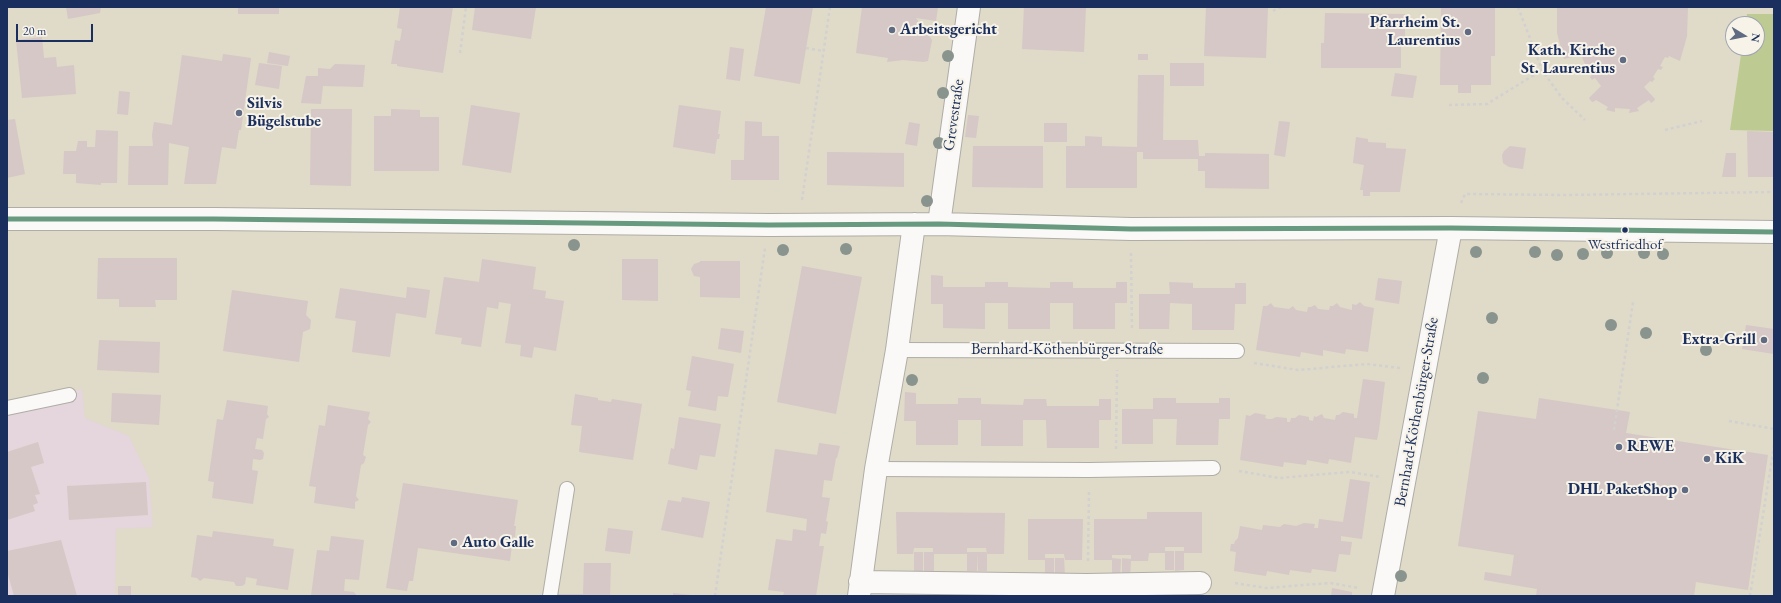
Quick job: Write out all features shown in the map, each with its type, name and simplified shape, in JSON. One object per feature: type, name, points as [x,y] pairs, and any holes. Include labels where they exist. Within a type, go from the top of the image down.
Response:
[{"type":"street","name":"Grevestraße","points":[[939,224],[969,7]]},
{"type":"street","points":[[7,219],[221,219],[768,225],[939,224],[1131,229],[1451,228],[1774,232]]},
{"type":"street","points":[[914,224],[897,350],[876,469],[859,589],[1200,584]]},
{"type":"street","name":"Bernhard-Köthenbürger-Straße","points":[[1383,594],[1451,228]]},
{"type":"lane","name":"Bernhard-Köthenbürger-Straße","points":[[897,350],[1237,351]]},
{"type":"lane","points":[[7,408],[69,395]]},
{"type":"lane","points":[[876,469],[1090,470],[1213,468]]},
{"type":"lane","points":[[550,596],[567,489]]},
{"type":"path","points":[[460,53],[466,7]]},
{"type":"path","points":[[799,225],[830,7]]},
{"type":"path","points":[[1273,11],[1281,7]]},
{"type":"path","points":[[1518,7],[1542,70],[1562,98],[1585,120]]},
{"type":"path","points":[[806,48],[823,51]]},
{"type":"path","points":[[1449,105],[1487,104],[1542,70]]},
{"type":"path","points":[[1665,130],[1702,121]]},
{"type":"path","points":[[1451,228],[1465,194],[1565,195],[1774,192]]},
{"type":"path","points":[[715,596],[768,225]]},
{"type":"path","points":[[1131,229],[1132,350]]},
{"type":"path","points":[[1614,430],[1633,302]]},
{"type":"path","points":[[1116,469],[1117,350]]},
{"type":"path","points":[[1254,363],[1298,370],[1367,364],[1424,372]]},
{"type":"path","points":[[1728,421],[1774,429]]},
{"type":"path","points":[[1750,596],[1774,446]]},
{"type":"path","points":[[1087,585],[1090,470]]},
{"type":"path","points":[[1239,471],[1279,478],[1350,472],[1404,481]]},
{"type":"path","points":[[1235,584],[1266,588],[1330,583],[1383,594]]},
{"type":"shaded area","points":[[82,389],[85,418],[129,436],[149,478],[153,527],[116,529],[115,596],[7,596],[7,405]]},
{"type":"green space","points":[[1747,14],[1774,14],[1774,131],[1730,130],[1741,56],[1765,56],[1765,16],[1747,16]]},
{"type":"building","points":[[66,7],[101,7],[100,13],[68,19]]},
{"type":"building","points":[[238,7],[279,7],[279,14],[238,14]]},
{"type":"building","points":[[400,7],[453,7],[443,73],[391,64],[395,40],[400,41],[402,29],[397,28]]},
{"type":"building","points":[[475,7],[536,7],[531,39],[472,30]]},
{"type":"building","points":[[766,7],[813,7],[800,84],[754,76]]},
{"type":"building","name":"Arbeitsgericht","points":[[862,7],[938,7],[936,21],[916,18],[932,40],[928,61],[903,60],[887,62],[888,58],[856,53]]},
{"type":"building","points":[[1024,7],[1086,7],[1084,52],[1022,49]]},
{"type":"building","points":[[1206,7],[1268,7],[1266,58],[1204,56]]},
{"type":"building","name":"Pfarrheim St. Laurentius","points":[[1441,7],[1495,7],[1495,56],[1491,56],[1491,85],[1471,85],[1471,93],[1458,93],[1458,85],[1440,85]]},
{"type":"building","name":"Kath. Kirche St. Laurentius","points":[[1557,7],[1688,7],[1687,36],[1680,61],[1669,56],[1668,58],[1665,57],[1660,66],[1663,67],[1661,70],[1658,69],[1653,77],[1655,79],[1652,82],[1650,81],[1644,87],[1655,99],[1654,101],[1651,103],[1649,100],[1637,108],[1639,111],[1629,113],[1630,109],[1615,108],[1615,112],[1606,110],[1608,107],[1596,100],[1593,102],[1591,101],[1589,98],[1601,86],[1595,78],[1592,80],[1590,77],[1592,75],[1587,68],[1584,69],[1582,65],[1585,64],[1581,55],[1564,59],[1557,33]]},
{"type":"building","points":[[1325,13],[1405,14],[1405,45],[1401,45],[1401,68],[1321,68],[1321,43],[1324,43]]},
{"type":"building","points":[[42,37],[44,58],[56,57],[57,67],[74,65],[76,94],[22,98],[16,40]]},
{"type":"building","points":[[730,47],[744,49],[740,81],[726,79]]},
{"type":"building","points":[[269,52],[290,56],[288,66],[267,63]]},
{"type":"building","points":[[223,54],[251,58],[241,130],[239,130],[236,149],[222,147],[216,184],[184,184],[189,147],[169,143],[168,185],[128,185],[129,146],[153,146],[152,135],[154,122],[172,125],[182,55],[222,61]]},
{"type":"building","points":[[1138,54],[1148,54],[1148,60],[1138,60]]},
{"type":"building","points":[[259,63],[282,66],[279,89],[255,85]]},
{"type":"building","points":[[1170,63],[1204,63],[1204,86],[1170,86]]},
{"type":"building","points":[[335,64],[365,65],[363,87],[323,86],[321,104],[301,103],[306,76],[318,76],[318,68],[330,69]]},
{"type":"building","points":[[1395,73],[1417,76],[1413,98],[1391,96]]},
{"type":"building","points":[[1138,75],[1164,75],[1163,140],[1198,140],[1199,156],[1205,156],[1205,153],[1269,154],[1269,189],[1205,188],[1205,171],[1198,171],[1198,159],[1143,159],[1143,152],[1137,152],[1137,188],[1066,188],[1066,146],[1085,146],[1085,136],[1102,137],[1102,146],[1137,147]]},
{"type":"building","points":[[119,91],[130,92],[128,115],[117,114]]},
{"type":"building","points":[[471,105],[520,113],[511,173],[462,165]]},
{"type":"building","points":[[679,105],[721,111],[718,134],[720,134],[719,139],[717,139],[715,154],[673,147]]},
{"type":"building","points":[[311,109],[352,109],[351,186],[310,185]]},
{"type":"building","points":[[391,109],[420,110],[420,117],[439,117],[439,171],[374,171],[374,116],[391,116]]},
{"type":"building","points":[[968,115],[979,116],[976,138],[965,137]]},
{"type":"building","points":[[15,119],[25,174],[7,178],[7,120]]},
{"type":"building","points":[[745,121],[762,122],[762,136],[779,136],[779,180],[731,180],[731,160],[744,160]]},
{"type":"building","points":[[1279,121],[1290,122],[1285,157],[1274,155]]},
{"type":"building","points":[[909,122],[920,124],[917,146],[905,144]]},
{"type":"building","points":[[1044,123],[1067,123],[1067,142],[1044,142]]},
{"type":"building","points":[[96,130],[118,131],[117,183],[101,183],[101,185],[76,183],[76,174],[63,174],[64,151],[76,151],[78,141],[87,141],[87,147],[95,147]]},
{"type":"building","points":[[1747,131],[1774,132],[1774,177],[1748,177]]},
{"type":"building","points":[[1356,137],[1368,139],[1368,142],[1386,143],[1386,148],[1406,149],[1400,192],[1370,192],[1370,196],[1363,196],[1363,190],[1360,190],[1364,165],[1353,163]]},
{"type":"building","points":[[973,146],[1043,146],[1043,188],[972,187]]},
{"type":"building","points":[[1510,146],[1526,148],[1523,169],[1509,167],[1503,163],[1502,155]]},
{"type":"building","points":[[827,152],[904,153],[904,187],[827,185]]},
{"type":"building","points":[[1726,153],[1736,153],[1736,177],[1722,177]]},
{"type":"building","points":[[98,258],[177,258],[177,300],[155,300],[156,307],[119,307],[119,299],[97,299]]},
{"type":"building","points":[[482,259],[536,267],[533,289],[546,291],[545,298],[564,301],[556,351],[534,347],[532,358],[520,356],[521,345],[505,343],[511,304],[499,302],[498,309],[487,307],[481,347],[461,344],[462,338],[435,334],[444,277],[479,282]]},
{"type":"building","points":[[622,259],[658,259],[658,301],[622,300]]},
{"type":"building","points":[[700,261],[740,261],[740,298],[700,297],[700,277],[694,276],[691,269],[694,264]]},
{"type":"building","points":[[802,266],[862,277],[836,414],[777,402]]},
{"type":"building","points":[[931,275],[943,276],[943,287],[985,287],[985,282],[1008,282],[1008,287],[1050,288],[1050,282],[1073,282],[1073,288],[1116,288],[1116,282],[1127,282],[1127,303],[1115,303],[1115,329],[1073,329],[1073,303],[1050,303],[1050,329],[1008,329],[1008,303],[985,303],[985,329],[943,328],[943,304],[931,304]]},
{"type":"building","points":[[1378,278],[1402,281],[1399,304],[1375,300]]},
{"type":"building","points":[[1169,282],[1193,283],[1193,288],[1235,288],[1235,283],[1246,283],[1246,304],[1235,304],[1234,330],[1192,330],[1192,304],[1170,303],[1169,329],[1139,329],[1139,294],[1170,294]]},
{"type":"building","points":[[407,287],[430,290],[426,318],[396,313],[390,357],[352,352],[356,321],[335,318],[340,288],[406,298]]},
{"type":"building","points":[[232,290],[308,301],[306,315],[311,320],[310,329],[303,332],[299,362],[223,351]]},
{"type":"building","points":[[1360,302],[1364,306],[1374,308],[1368,352],[1346,349],[1345,354],[1323,350],[1323,356],[1301,352],[1300,357],[1256,350],[1263,306],[1267,306],[1271,303],[1274,307],[1289,309],[1293,306],[1296,310],[1307,312],[1308,307],[1315,305],[1318,309],[1329,310],[1330,306],[1337,303],[1340,307],[1352,310],[1352,304],[1356,305]]},
{"type":"building","points":[[1746,325],[1774,329],[1774,354],[1742,349]]},
{"type":"building","points":[[721,328],[744,331],[741,353],[718,349]]},
{"type":"building","points":[[99,340],[160,342],[159,373],[97,370]]},
{"type":"building","points":[[692,356],[734,364],[728,397],[718,396],[716,411],[688,406],[691,391],[686,390]]},
{"type":"building","points":[[1363,379],[1385,382],[1379,430],[1377,440],[1355,437],[1351,463],[1329,459],[1328,464],[1307,460],[1306,465],[1284,462],[1283,467],[1240,460],[1246,415],[1250,416],[1255,413],[1266,415],[1265,418],[1268,419],[1276,417],[1287,418],[1287,422],[1290,422],[1291,418],[1295,418],[1299,415],[1309,417],[1309,420],[1313,421],[1314,416],[1316,417],[1322,414],[1324,418],[1335,420],[1336,415],[1343,412],[1354,414],[1354,418],[1357,418]]},
{"type":"building","points":[[905,392],[916,393],[916,404],[958,404],[958,398],[981,398],[981,404],[1023,405],[1024,399],[1046,399],[1047,406],[1099,406],[1099,399],[1111,399],[1111,420],[1099,420],[1099,448],[1047,448],[1046,420],[1023,420],[1023,446],[981,446],[981,420],[958,420],[958,445],[916,445],[916,421],[904,421]]},
{"type":"building","points":[[112,393],[161,395],[159,425],[111,422]]},
{"type":"building","points":[[575,394],[611,402],[612,399],[642,404],[633,460],[579,452],[582,426],[571,425]]},
{"type":"building","points":[[1153,398],[1176,398],[1176,403],[1219,403],[1219,398],[1230,398],[1230,419],[1219,419],[1218,445],[1176,445],[1177,419],[1153,419],[1153,444],[1122,444],[1122,409],[1153,409]]},
{"type":"building","points":[[1539,398],[1630,412],[1626,433],[1768,455],[1748,590],[1696,582],[1694,596],[1536,596],[1537,589],[1484,580],[1485,572],[1511,576],[1514,555],[1458,546],[1478,411],[1536,419]]},
{"type":"building","points":[[227,400],[268,406],[267,414],[269,417],[266,419],[263,439],[257,438],[255,449],[262,450],[264,453],[263,459],[253,459],[252,470],[258,471],[253,504],[212,498],[214,482],[208,481],[217,419],[223,420]]},
{"type":"building","points":[[328,405],[370,412],[368,419],[371,422],[368,425],[363,455],[366,457],[364,463],[361,465],[356,496],[359,500],[355,502],[355,509],[314,503],[316,487],[309,486],[319,425],[325,426]]},
{"type":"building","points":[[679,417],[721,424],[715,457],[700,455],[697,470],[668,464],[671,448],[674,449]]},
{"type":"building","points":[[38,442],[44,463],[31,467],[40,494],[35,495],[38,503],[33,505],[35,511],[7,520],[7,452]]},
{"type":"building","points":[[819,443],[840,446],[836,458],[832,481],[824,480],[822,497],[830,498],[826,521],[828,522],[826,534],[821,533],[819,546],[824,546],[816,596],[783,596],[784,592],[768,590],[776,539],[792,541],[793,529],[806,531],[807,519],[766,512],[775,449],[817,455]]},
{"type":"building","points":[[1350,479],[1370,482],[1362,539],[1341,536],[1341,541],[1352,542],[1350,555],[1339,554],[1336,572],[1312,569],[1311,573],[1290,570],[1289,575],[1267,571],[1266,576],[1234,571],[1236,552],[1230,551],[1231,544],[1234,544],[1238,538],[1240,526],[1262,530],[1263,525],[1280,527],[1284,524],[1296,526],[1304,523],[1315,524],[1314,528],[1318,528],[1319,519],[1343,522]]},
{"type":"building","points":[[146,482],[148,515],[69,520],[67,486]]},
{"type":"building","points":[[403,483],[518,500],[514,526],[516,526],[515,537],[513,537],[510,561],[418,548],[413,581],[409,581],[407,591],[386,588]]},
{"type":"building","points":[[682,497],[710,502],[703,538],[661,530],[668,500],[681,502]]},
{"type":"building","points":[[896,512],[1005,513],[1004,554],[987,554],[986,548],[967,548],[967,552],[977,552],[977,571],[967,571],[967,554],[934,554],[934,571],[924,571],[924,552],[933,552],[933,548],[914,548],[913,554],[897,554]]},
{"type":"building","points":[[1147,512],[1202,512],[1202,553],[1184,553],[1184,570],[1175,571],[1175,551],[1184,551],[1184,547],[1165,547],[1165,551],[1174,551],[1174,570],[1165,570],[1165,553],[1149,553],[1148,561],[1131,561],[1130,578],[1122,578],[1122,558],[1131,559],[1131,555],[1112,555],[1112,558],[1121,559],[1120,578],[1112,578],[1112,560],[1094,560],[1094,519],[1147,519]]},
{"type":"building","points":[[1028,519],[1083,519],[1082,560],[1065,560],[1064,554],[1045,554],[1045,558],[1054,558],[1054,578],[1045,577],[1045,560],[1028,560]]},
{"type":"building","points":[[608,528],[633,531],[630,554],[605,551]]},
{"type":"building","points":[[213,531],[274,539],[273,546],[294,549],[288,590],[256,585],[257,579],[246,577],[245,584],[242,586],[236,586],[234,582],[204,578],[200,581],[197,578],[191,577],[197,535],[212,537]]},
{"type":"building","points":[[331,536],[364,540],[359,580],[345,579],[344,591],[354,592],[357,596],[311,596],[317,550],[329,551]]},
{"type":"building","points":[[61,540],[77,596],[14,596],[7,571],[7,551]]},
{"type":"building","points":[[914,552],[923,552],[923,571],[914,571]]},
{"type":"building","points":[[977,552],[987,552],[987,571],[978,571]]},
{"type":"building","points":[[1055,558],[1064,558],[1065,577],[1055,577]]},
{"type":"building","points":[[584,563],[611,563],[610,596],[557,596],[557,594],[583,594]]},
{"type":"building","points":[[118,586],[131,586],[131,596],[118,596]]},
{"type":"building","points":[[1332,588],[1352,592],[1352,596],[1331,596]]},
{"type":"building","points":[[673,593],[691,595],[691,596],[673,596]]},
{"type":"transit line","points":[[7,219],[214,219],[769,225],[939,224],[1131,229],[1451,228],[1774,232]]},
{"type":"place","name":"Arbeitsgericht","points":[[892,30]]},
{"type":"place","name":"Pfarrheim St. Laurentius","points":[[1468,32]]},
{"type":"place","name":"Kath. Kirche St. Laurentius","points":[[1623,60]]},
{"type":"place","name":"Silvis Bügelstube","points":[[239,113]]},
{"type":"place","name":"Westfriedhof","points":[[1625,230]]},
{"type":"place","name":"Extra-Grill","points":[[1764,340]]},
{"type":"place","name":"REWE","points":[[1619,447]]},
{"type":"place","name":"KiK","points":[[1707,459]]},
{"type":"place","name":"DHL PaketShop","points":[[1685,490]]},
{"type":"place","name":"Auto Galle","points":[[454,543]]}]
